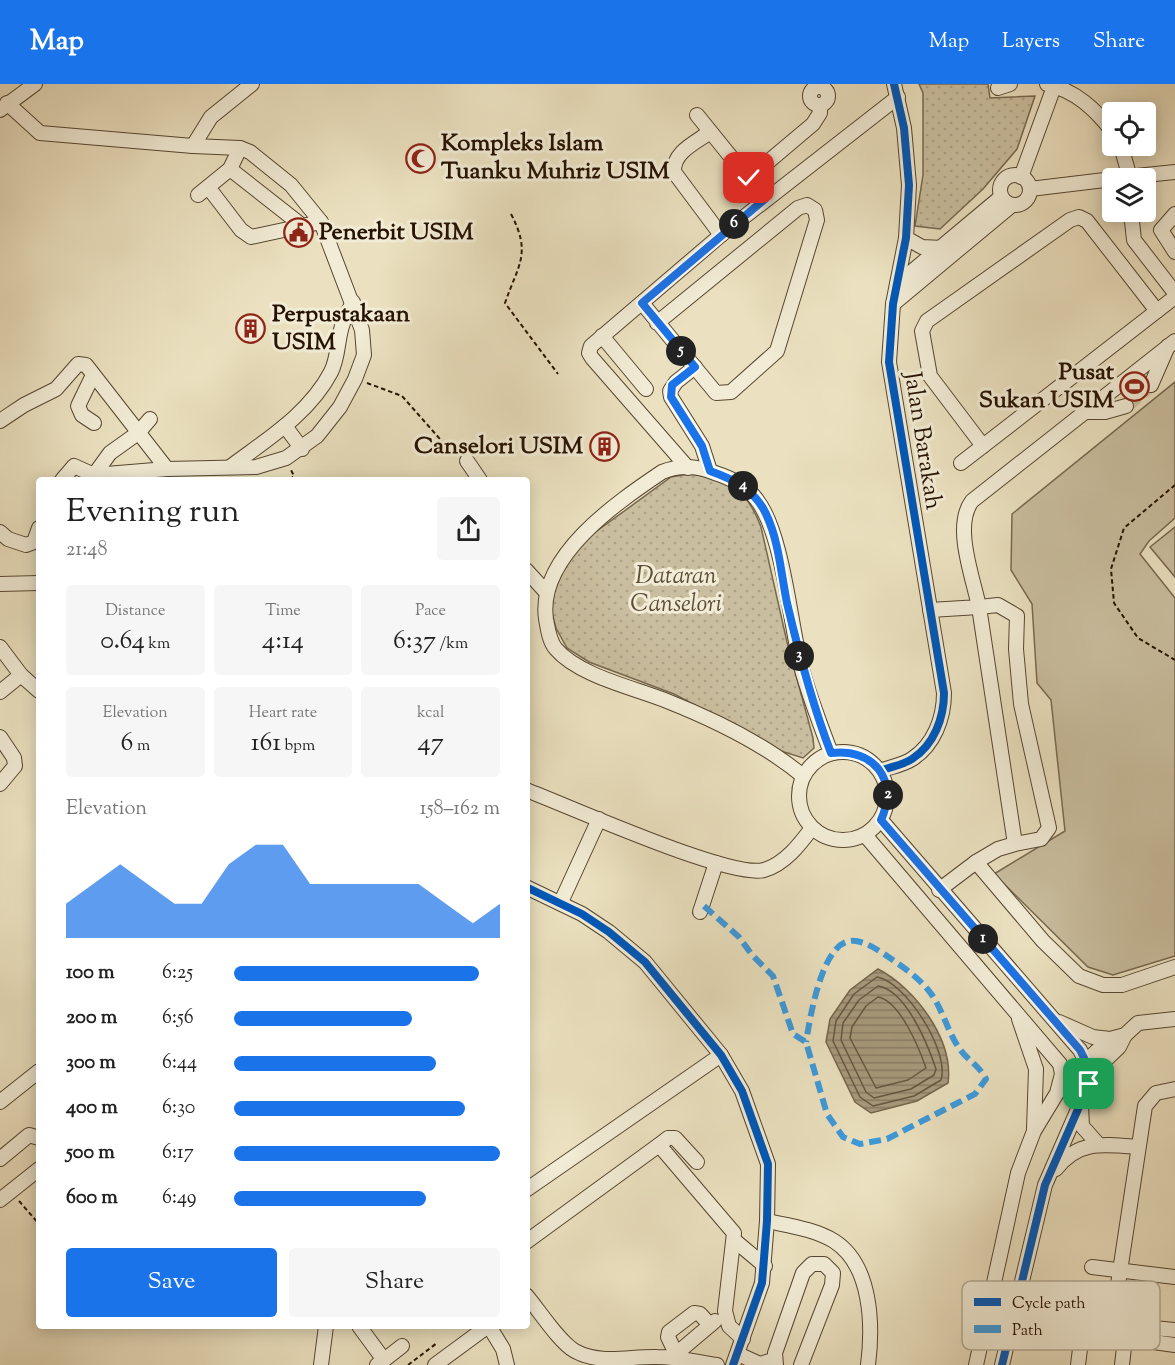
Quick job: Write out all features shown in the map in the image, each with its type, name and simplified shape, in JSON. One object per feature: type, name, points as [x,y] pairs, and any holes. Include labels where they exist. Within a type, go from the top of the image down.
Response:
[{"type":"street","points":[[34,84],[3,107],[40,133],[240,148],[278,173],[308,203],[321,222],[362,330],[363,355],[355,379],[340,407],[317,436],[302,449],[286,458],[256,467],[167,469],[92,477],[74,466],[65,477]]},
{"type":"street","points":[[193,146],[211,117],[252,84]]},
{"type":"street","points":[[1021,177],[1052,85],[1072,93],[1089,104],[1102,119]]},
{"type":"street","points":[[688,468],[592,358],[590,349],[602,336],[721,235],[896,91]]},
{"type":"street","name":"Jalan Barakah","points":[[880,771],[912,759],[939,727],[944,712],[944,693],[889,362],[893,304],[906,237],[909,185],[896,91]]},
{"type":"street","points":[[749,178],[813,124],[820,114],[820,105]]},
{"type":"street","points":[[697,115],[765,199]]},
{"type":"street","points":[[710,132],[679,155],[675,160],[674,172],[721,235]]},
{"type":"street","points":[[240,148],[230,169],[203,191],[241,230],[251,237],[260,237],[300,224],[321,222]]},
{"type":"street","points":[[230,169],[300,224]]},
{"type":"street","points":[[1156,174],[1175,172]]},
{"type":"street","points":[[1021,177],[1030,189]]},
{"type":"street","points":[[1006,201],[1000,189],[1005,178],[1021,177]]},
{"type":"street","points":[[1030,189],[1102,180]]},
{"type":"street","points":[[897,284],[1006,201],[1025,202],[1030,189]]},
{"type":"street","points":[[893,304],[1006,201]]},
{"type":"street","points":[[642,303],[657,323],[716,393],[726,394],[777,351],[817,219],[815,210],[807,205],[798,208],[657,323]]},
{"type":"street","points":[[1175,214],[1161,231],[1175,252]]},
{"type":"street","points":[[983,446],[930,376],[922,331],[927,321],[1071,220],[1079,217],[1088,221],[1157,311]]},
{"type":"street","points":[[741,219],[757,241]]},
{"type":"street","points":[[961,463],[1175,295],[1134,240],[1132,222]]},
{"type":"street","points":[[906,237],[922,247],[942,248]]},
{"type":"street","points":[[230,467],[285,426],[318,392],[331,372],[339,350],[342,323],[353,302]]},
{"type":"street","points":[[602,336],[646,389]]},
{"type":"street","points":[[1151,385],[1172,343]]},
{"type":"street","points":[[1015,844],[980,607],[964,534],[966,509],[972,501],[1172,343]]},
{"type":"street","points":[[0,421],[24,405],[56,389],[78,364],[86,365],[167,469]]},
{"type":"street","points":[[695,367],[676,382],[670,391],[671,397],[702,446],[710,471]]},
{"type":"street","points":[[93,375],[78,406],[79,412],[94,423]]},
{"type":"street","points":[[1084,412],[1105,412],[1126,406]]},
{"type":"street","points":[[92,477],[110,453],[138,433],[150,419]]},
{"type":"street","points":[[285,426],[302,449]]},
{"type":"street","points":[[467,461],[478,477]]},
{"type":"street","points":[[803,776],[765,748],[711,719],[603,677],[576,664],[555,649],[548,632],[546,592],[560,562],[577,540],[662,472],[673,468],[688,468],[710,471],[728,477],[746,488],[766,513],[775,540],[802,668],[831,753]]},
{"type":"street","points":[[0,532],[8,539],[26,545],[34,542],[36,536]]},
{"type":"street","points":[[530,574],[546,592]]},
{"type":"street","points":[[0,584],[36,583]]},
{"type":"street","points":[[930,610],[998,605],[1017,616],[1016,649],[1019,687],[1049,828],[1047,834],[1041,839],[998,849],[976,862],[939,890]]},
{"type":"street","points":[[0,647],[21,675],[36,688]]},
{"type":"street","points":[[0,692],[21,675]]},
{"type":"street","points":[[0,737],[15,758],[15,766],[0,784]]},
{"type":"street","points":[[845,751],[859,754],[871,761],[880,771],[888,795],[881,820],[865,835],[852,840],[838,840],[824,836],[812,828],[803,817],[799,803],[799,789],[803,776],[820,757],[831,753],[845,751]]},
{"type":"street","points":[[530,792],[716,863],[749,871],[765,870],[778,863],[796,848],[812,828]]},
{"type":"street","points":[[561,902],[599,819]]},
{"type":"street","points":[[881,820],[939,890],[1038,1002],[1086,1061],[1090,1075]]},
{"type":"street","points":[[865,835],[1017,1015],[1056,1056],[1062,1074],[1057,1093],[1034,1131],[1018,1173],[994,1281]]},
{"type":"street","points":[[976,862],[1043,941],[1078,976],[1103,985],[1122,985],[1175,967]]},
{"type":"street","points":[[700,912],[716,863]]},
{"type":"street","points":[[530,889],[561,902],[609,932],[645,962],[721,1055],[742,1091],[768,1164],[767,1221],[765,1266],[758,1298],[742,1340],[737,1361],[760,1364],[775,1362],[803,1273],[812,1264],[824,1264],[833,1273],[832,1285],[801,1365]]},
{"type":"street","points":[[1038,1002],[1070,1029],[1118,1041]]},
{"type":"street","points":[[1017,1015],[1036,1069],[1034,1131]]},
{"type":"street","points":[[1022,1281],[1045,1185],[1064,1136],[1082,1102],[1090,1075],[1118,1041],[1138,1023],[1175,1019]]},
{"type":"street","points":[[1086,1061],[1118,1041]]},
{"type":"street","points":[[530,1187],[721,1055]]},
{"type":"street","points":[[0,1102],[36,1073]]},
{"type":"street","points":[[1118,1281],[1143,1114],[1149,1098],[1163,1090],[1175,1089]]},
{"type":"street","points":[[1082,1102],[1082,1126],[1097,1143]]},
{"type":"street","points":[[0,1159],[29,1135],[36,1137]]},
{"type":"street","points":[[530,1239],[668,1138],[675,1138],[697,1162]]},
{"type":"street","points":[[1045,1185],[1065,1157],[1082,1148],[1097,1143],[1137,1147]]},
{"type":"street","points":[[659,1144],[729,1224],[734,1240],[726,1316],[729,1326],[742,1340]]},
{"type":"street","points":[[6,1196],[36,1171]]},
{"type":"street","points":[[767,1221],[803,1228],[828,1238],[843,1249],[851,1260],[869,1312],[872,1334],[867,1365]]},
{"type":"street","points":[[734,1240],[765,1266]]},
{"type":"street","points":[[1092,1267],[1175,1277]]},
{"type":"street","points":[[530,1299],[568,1347],[580,1354],[618,1360],[677,1356],[717,1365]]},
{"type":"street","points":[[677,1356],[668,1337],[669,1332],[694,1313],[700,1314],[710,1325]]},
{"type":"street","points":[[677,1356],[718,1318],[726,1316]]},
{"type":"street","points":[[321,1365],[326,1329]]},
{"type":"street","points":[[361,1329],[380,1362],[402,1347]]},
{"type":"street","points":[[435,1365],[484,1329]]},
{"type":"street","points":[[490,1329],[506,1360],[493,1365]]},
{"type":"street","points":[[1160,1329],[1175,1330]]},
{"type":"street","points":[[1160,1343],[1175,1345]]},
{"type":"street","points":[[976,1365],[979,1350]]},
{"type":"street","points":[[1002,1365],[1006,1350]]},
{"type":"street","points":[[1078,1365],[1080,1350]]},
{"type":"street","points":[[1122,1365],[1124,1350]]},
{"type":"path","points":[[511,214],[519,231],[523,260],[505,303],[558,374]]},
{"type":"path","points":[[355,379],[402,396],[447,447],[467,461]]},
{"type":"path","points":[[1175,485],[1124,528],[1110,569],[1114,603],[1138,638],[1175,660]]},
{"type":"path","points":[[6,1196],[36,1221]]},
{"type":"path","points":[[408,1365],[437,1343]]},
{"type":"green space","points":[[919,84],[988,84],[990,98],[1035,96],[1017,149],[983,189],[940,229],[915,226],[923,175],[923,93]]},
{"type":"green space","points":[[1175,382],[1175,518],[1149,541],[1140,554],[1175,598],[1175,956],[1113,975],[1088,967],[994,874],[1065,831],[1051,700],[1037,683],[1032,604],[1011,570],[1012,514]]},
{"type":"green space","name":"Dataran Canselori","points":[[689,474],[715,479],[735,488],[743,495],[756,514],[813,738],[814,748],[803,758],[781,751],[674,694],[589,662],[567,648],[556,628],[551,610],[559,568],[579,544],[671,477]]},
{"type":"green space","points":[[1175,527],[1175,577],[1150,547]]},
{"type":"water","points":[[878,969],[905,989],[929,1017],[945,1050],[948,1083],[917,1101],[871,1113],[855,1102],[826,1042],[830,1019],[850,990]]},
{"type":"tunnel","points":[[1126,406],[1151,385]]},
{"type":"marked path","points":[[704,906],[739,937],[752,955],[773,976],[793,1034],[806,1042],[827,1114],[843,1137],[860,1144],[887,1139],[975,1094],[986,1079],[959,1048],[936,1001],[923,984],[887,956],[860,942],[850,941],[840,946],[831,955],[819,984],[806,1042]]},
{"type":"cycle path","points":[[880,771],[908,761],[920,753],[932,739],[940,721],[944,702],[889,362],[893,304],[906,238],[909,185],[904,128],[894,84]]},
{"type":"cycle path","points":[[881,820],[1080,1050],[1089,1068],[1089,1084],[1045,1185],[1022,1281]]},
{"type":"cycle path","points":[[530,889],[582,914],[609,932],[645,962],[721,1055],[742,1091],[768,1164],[767,1221],[762,1283],[733,1365]]},
{"type":"cycle path","points":[[1002,1365],[1006,1350]]},
{"type":"place","name":"Kompleks Islam Tuanku Muhriz USIM","points":[[420,158]]},
{"type":"place","name":"Penerbit USIM","points":[[298,233]]},
{"type":"place","name":"Perpustakaan USIM","points":[[251,329]]},
{"type":"place","name":"Pusat Sukan USIM","points":[[1135,387]]},
{"type":"place","name":"Canselori USIM","points":[[604,447]]},
{"type":"route","points":[[749,178],[765,199],[642,303],[695,367],[672,385],[671,397],[702,446],[710,471],[728,477],[746,488],[766,513],[775,540],[802,668],[831,753],[845,751],[859,754],[871,761],[880,771],[886,783],[888,795],[881,820],[939,890],[1080,1050],[1089,1068],[1089,1084]]}]
